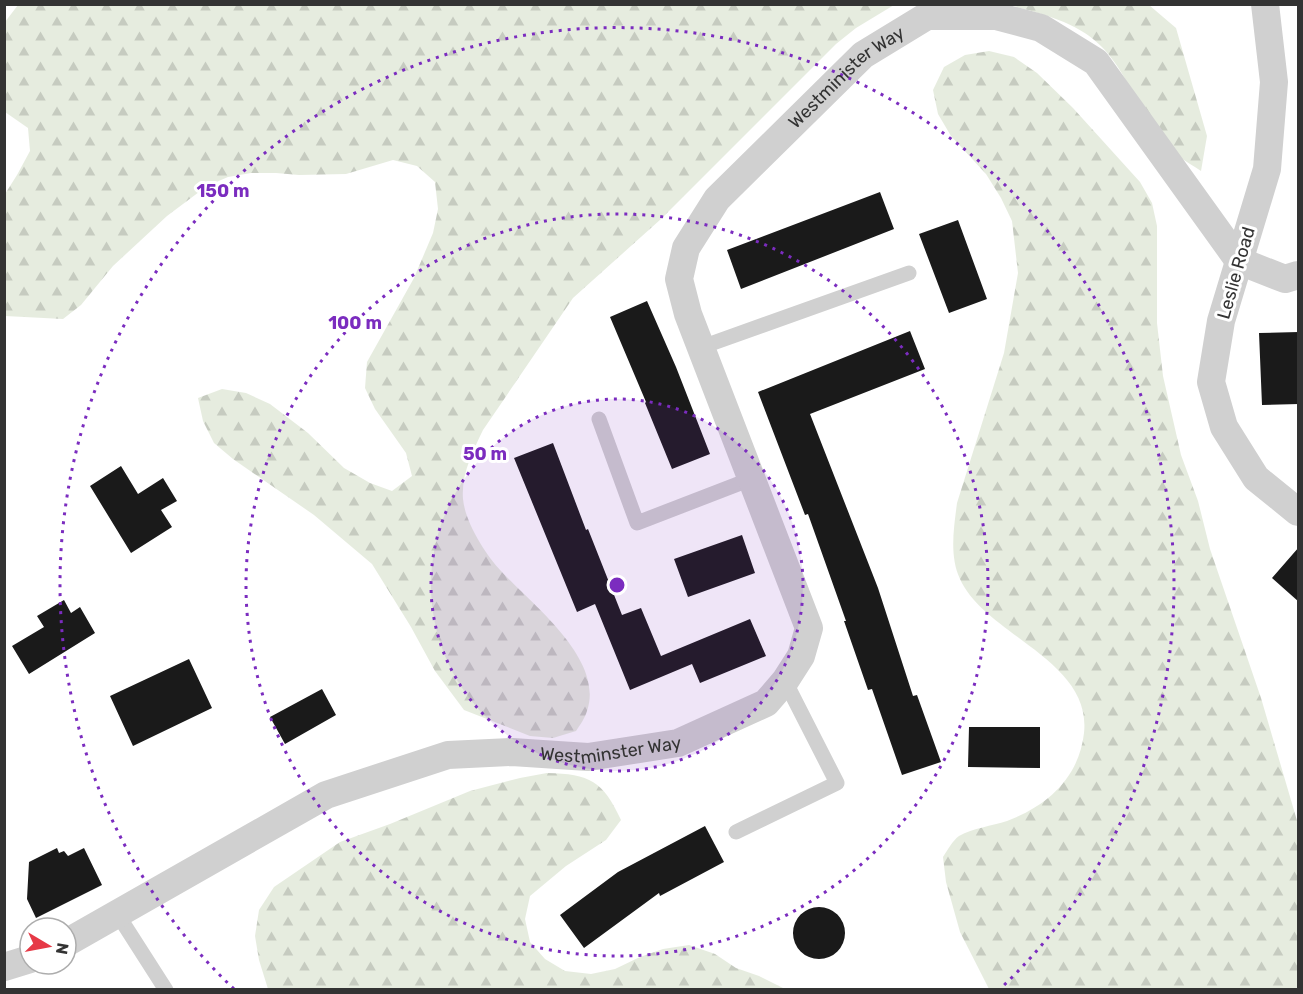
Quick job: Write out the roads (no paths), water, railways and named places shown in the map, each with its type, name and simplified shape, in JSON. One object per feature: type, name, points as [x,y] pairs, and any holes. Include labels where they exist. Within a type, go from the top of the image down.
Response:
[{"type":"street","name":"Leslie Road","points":[[1265,4],[1274,82],[1267,169],[1221,321],[1211,382],[1224,427],[1256,478],[1299,512]]},
{"type":"street","name":"Westminister Way","points":[[687,314],[679,279],[686,248],[717,199],[863,55],[927,16],[996,16],[1041,28],[1096,62],[1239,261]]},
{"type":"street","points":[[1239,261],[1285,279],[1299,275]]},
{"type":"street","name":"Westminster Way","points":[[78,936],[326,795],[448,755],[512,752],[588,757],[678,743],[766,704],[785,681],[801,656],[809,628],[687,314]]},
{"type":"lane","points":[[699,348],[909,273]]},
{"type":"lane","points":[[599,419],[637,523],[751,479]]},
{"type":"lane","points":[[736,832],[837,783],[785,681]]},
{"type":"lane","points":[[118,915],[166,990]]}]
